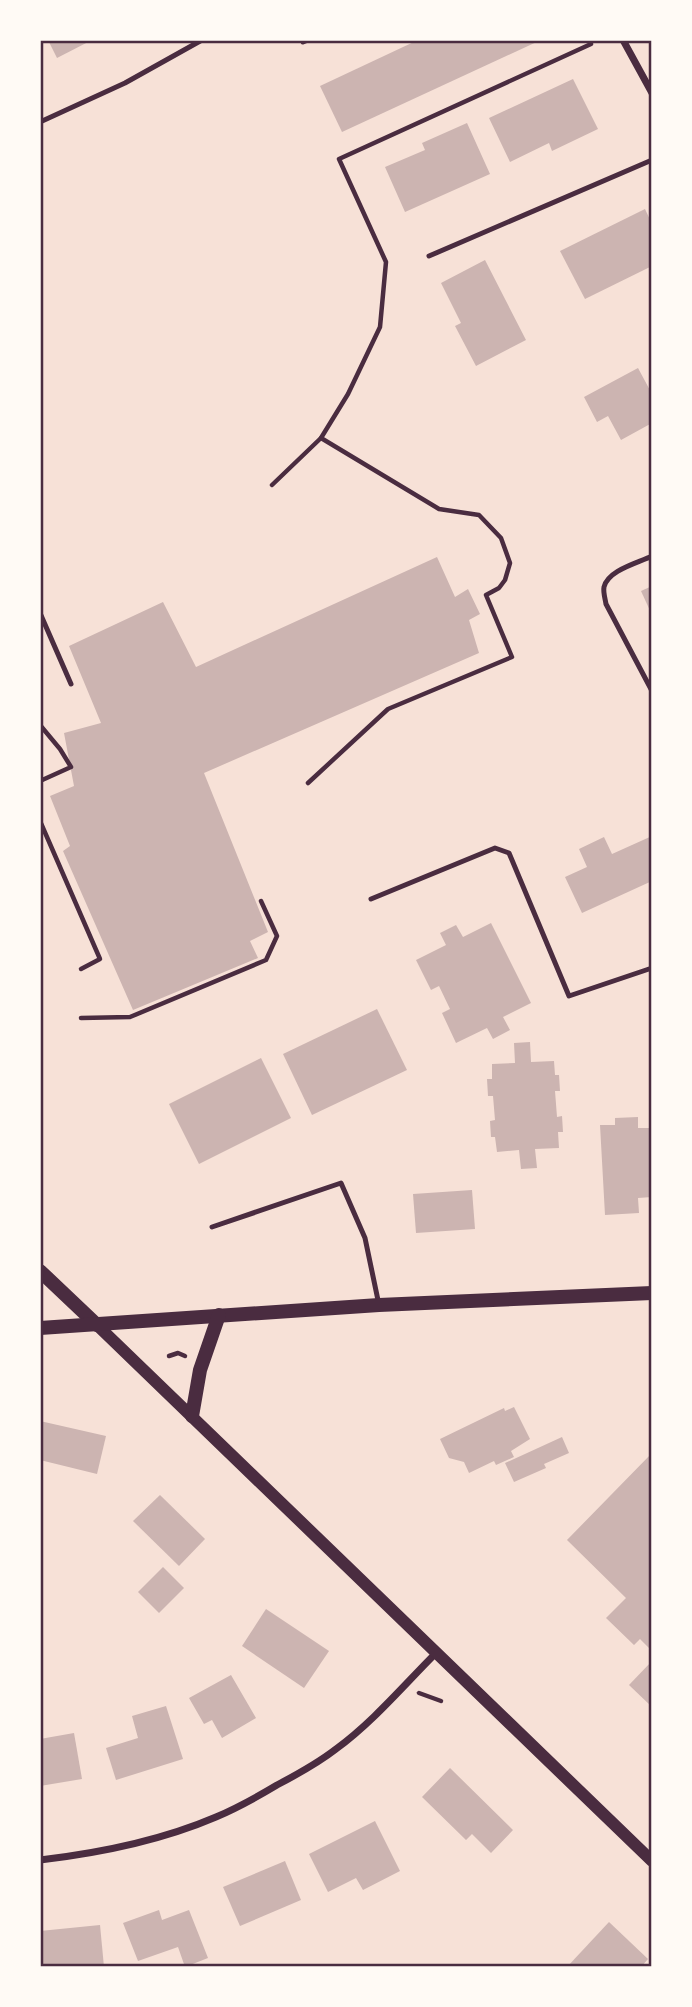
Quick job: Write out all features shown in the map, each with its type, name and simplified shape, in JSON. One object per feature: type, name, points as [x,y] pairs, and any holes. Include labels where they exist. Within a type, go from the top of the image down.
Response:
[{"type":"main road","points":[[40,1271],[97,1325]]},
{"type":"main road","points":[[40,1328],[379,1305],[652,1293]]},
{"type":"main road","points":[[192,1416],[200,1370],[219,1315]]},
{"type":"street","points":[[623,40],[652,93]]},
{"type":"street","points":[[97,1325],[652,1861]]},
{"type":"street","points":[[40,1860],[117,1848],[152,1839],[188,1828],[242,1805],[338,1748],[436,1653]]},
{"type":"lane","points":[[40,122],[125,83],[202,40]]},
{"type":"lane","points":[[429,256],[652,160]]},
{"type":"lane","points":[[652,556],[615,573],[603,589],[606,604],[652,691]]},
{"type":"lane","points":[[40,613],[71,684]]},
{"type":"lane","points":[[372,899],[495,848],[509,853],[569,996],[652,968]]},
{"type":"lane","points":[[212,1227],[341,1183],[365,1238],[379,1305]]},
{"type":"path","points":[[272,485],[321,438],[348,394],[380,327],[386,262],[339,159],[591,44]]},
{"type":"path","points":[[309,783],[388,709],[512,657],[486,595],[499,588],[505,580],[510,563],[501,538],[479,515],[439,509],[321,438]]},
{"type":"path","points":[[40,725],[71,767],[40,781]]},
{"type":"path","points":[[40,821],[100,959],[80,969]]},
{"type":"path","points":[[81,1017],[130,1017],[266,960],[277,936],[261,901]]},
{"type":"path","points":[[172,1348],[178,1353]]},
{"type":"building","points":[[48,40],[92,40],[57,58]]},
{"type":"building","points":[[418,40],[541,40],[342,132],[320,86]]},
{"type":"building","points":[[573,79],[598,129],[552,151],[549,143],[510,162],[489,118]]},
{"type":"building","points":[[467,123],[490,174],[405,212],[385,167],[425,150],[422,143]]},
{"type":"building","points":[[645,209],[652,224],[652,266],[585,299],[560,251]]},
{"type":"building","points":[[485,260],[526,340],[476,366],[455,326],[461,323],[441,283]]},
{"type":"building","points":[[638,368],[652,394],[652,423],[621,440],[608,416],[597,422],[584,397]]},
{"type":"building","points":[[437,557],[455,597],[468,589],[480,614],[469,620],[479,653],[204,773],[268,932],[250,941],[258,958],[133,1010],[63,851],[70,846],[50,796],[74,786],[64,733],[101,723],[69,646],[163,602],[196,667]]},
{"type":"building","points":[[652,586],[652,615],[641,591]]},
{"type":"building","points":[[652,836],[652,881],[582,913],[565,877],[587,867],[579,849],[604,837],[612,854]]},
{"type":"building","points":[[491,923],[531,1003],[503,1017],[510,1030],[493,1039],[487,1028],[456,1043],[442,1013],[450,1009],[439,986],[431,990],[416,960],[446,945],[440,933],[456,925],[463,937]]},
{"type":"building","points":[[377,1009],[407,1070],[312,1115],[283,1054]]},
{"type":"building","points":[[530,1042],[531,1062],[554,1061],[555,1075],[559,1075],[560,1091],[555,1091],[557,1117],[562,1116],[563,1132],[558,1132],[559,1148],[535,1149],[537,1168],[521,1169],[519,1150],[497,1152],[495,1137],[491,1137],[490,1121],[495,1120],[493,1096],[488,1096],[487,1079],[492,1079],[492,1064],[515,1063],[514,1043]]},
{"type":"building","points":[[261,1058],[291,1118],[199,1164],[169,1104]]},
{"type":"building","points":[[638,1117],[638,1128],[652,1128],[652,1197],[638,1198],[639,1213],[605,1215],[600,1125],[615,1125],[615,1118]]},
{"type":"building","points":[[472,1190],[475,1229],[416,1233],[413,1194]]},
{"type":"building","points":[[514,1407],[530,1439],[511,1451],[514,1457],[496,1465],[494,1461],[469,1473],[464,1462],[449,1458],[440,1439],[504,1408],[505,1411]]},
{"type":"building","points":[[40,1421],[106,1436],[97,1474],[40,1460]]},
{"type":"building","points":[[562,1437],[569,1453],[544,1464],[546,1468],[514,1482],[505,1463]]},
{"type":"building","points":[[652,1453],[652,1651],[640,1639],[634,1645],[606,1618],[626,1598],[567,1540]]},
{"type":"building","points":[[160,1495],[205,1539],[179,1566],[133,1521]]},
{"type":"building","points":[[163,1567],[184,1588],[159,1613],[138,1592]]},
{"type":"building","points":[[266,1609],[329,1651],[304,1688],[242,1646]]},
{"type":"building","points":[[652,1661],[652,1707],[629,1685]]},
{"type":"building","points":[[231,1675],[256,1718],[222,1738],[212,1720],[204,1724],[189,1698]]},
{"type":"building","points":[[166,1706],[183,1759],[116,1780],[106,1748],[138,1738],[132,1716]]},
{"type":"building","points":[[74,1733],[82,1779],[40,1786],[40,1739]]},
{"type":"building","points":[[450,1768],[513,1830],[491,1853],[472,1834],[466,1840],[422,1797]]},
{"type":"building","points":[[375,1821],[400,1871],[363,1890],[356,1878],[328,1892],[309,1854]]},
{"type":"building","points":[[285,1861],[301,1900],[240,1926],[223,1887]]},
{"type":"building","points":[[159,1910],[162,1920],[189,1910],[208,1958],[185,1967],[178,1947],[138,1961],[123,1923]]},
{"type":"building","points":[[609,1922],[648,1959],[641,1967],[567,1967]]},
{"type":"building","points":[[100,1925],[104,1967],[40,1967],[40,1931]]}]
